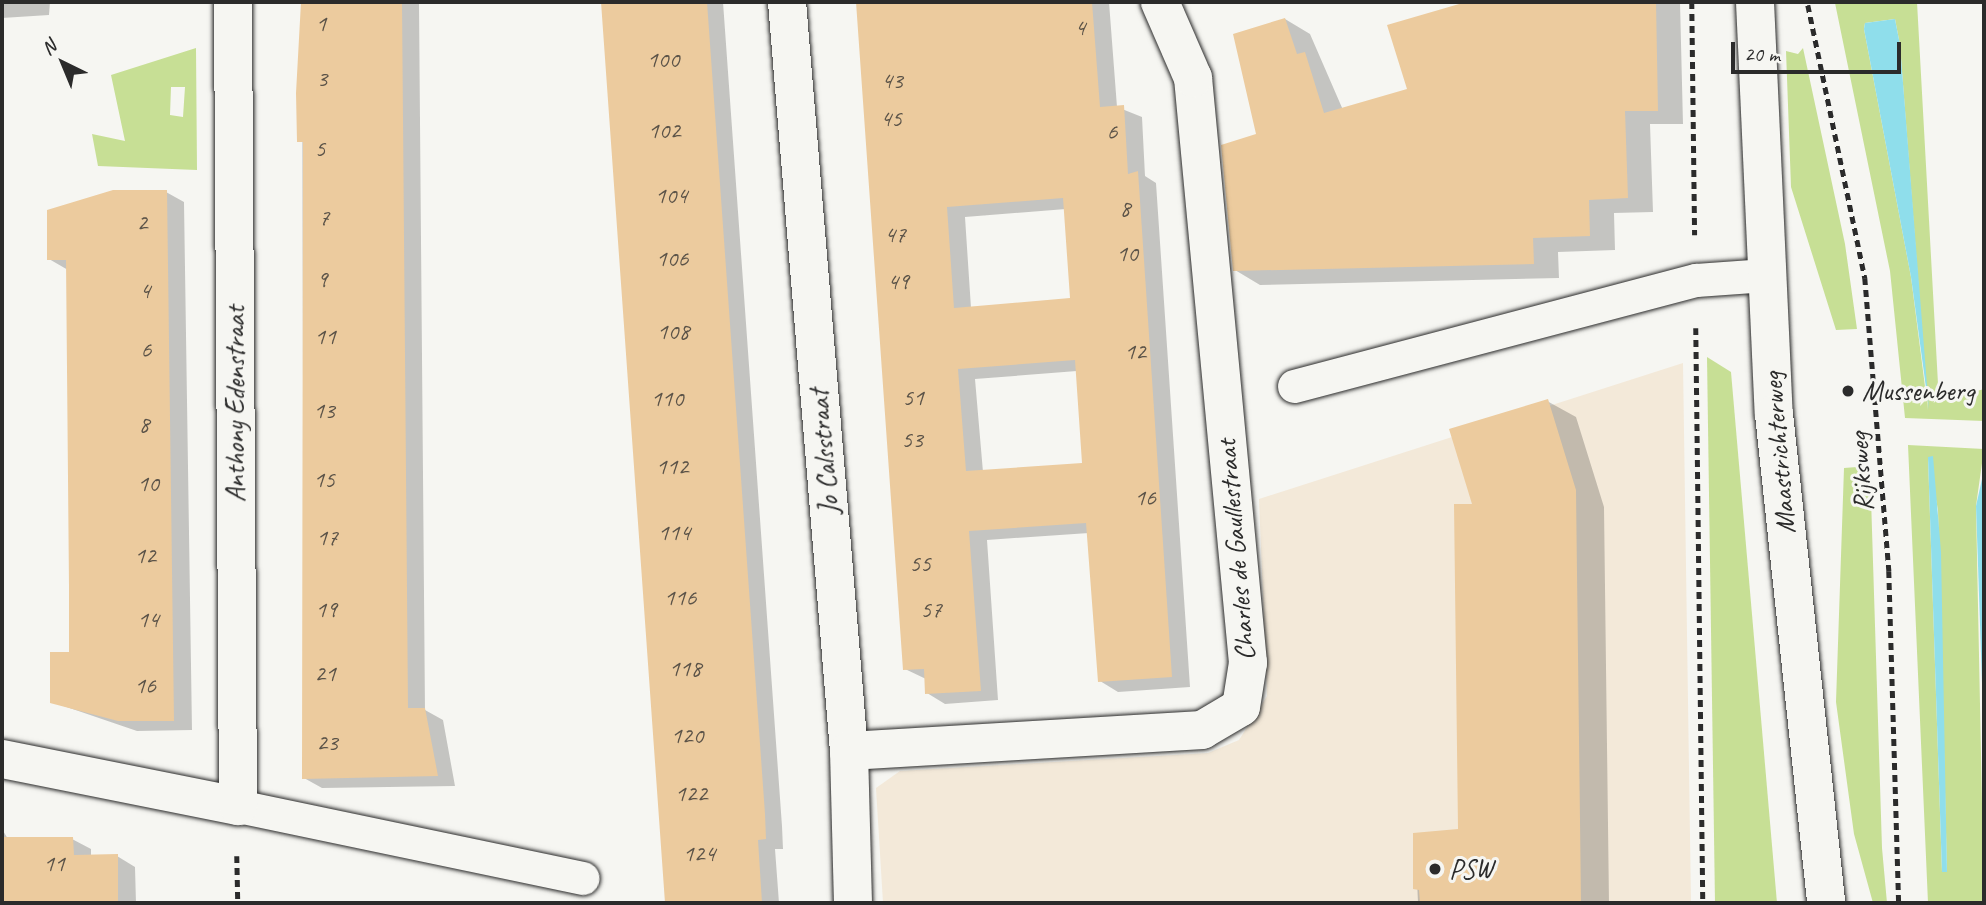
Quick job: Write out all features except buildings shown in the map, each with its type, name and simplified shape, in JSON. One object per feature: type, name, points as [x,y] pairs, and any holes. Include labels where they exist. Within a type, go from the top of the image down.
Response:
[{"type":"street","name":"Anthony Edenstraat","points":[[233,2],[238,806]]},
{"type":"street","name":"Jo Calsstraat","points":[[787,2],[849,751],[853,903]]},
{"type":"street","name":"Charles de Gaullestraat","points":[[849,751],[1202,730],[1241,707],[1248,663],[1193,78],[1160,2]]},
{"type":"street","name":"Maastrichterweg","points":[[1755,2],[1766,275],[1826,903]]},
{"type":"street","points":[[2,759],[238,806]]},
{"type":"lane","points":[[1294,386],[1696,280],[1766,275]]},
{"type":"lane","points":[[238,806],[583,878]]},
{"type":"path","points":[[1692,2],[1703,903]]},
{"type":"path","name":"Rijksweg","points":[[1808,2],[1866,292],[1889,571],[1899,903]]},
{"type":"shaded area","points":[[1683,363],[1691,903],[883,903],[876,788],[900,771],[1208,753],[1239,740],[1267,696],[1259,499]]},
{"type":"green space","points":[[1917,2],[1939,402],[1984,389],[1984,421],[1905,418],[1890,271],[1835,3]],"holes":[[[1895,19],[1900,45],[1928,410],[1911,277],[1865,23]]]},
{"type":"green space","points":[[196,48],[197,170],[98,166],[92,134],[125,141],[111,75]],"holes":[[[171,87],[185,87],[183,117],[170,115]]]},
{"type":"green space","points":[[1803,48],[1845,244],[1857,329],[1836,330],[1791,187],[1786,51],[1798,54]]},
{"type":"green space","points":[[1707,357],[1731,372],[1777,903],[1715,903]]},
{"type":"green space","points":[[1908,445],[1984,449],[1976,506],[1984,903],[1928,903]],"holes":[[[1928,457],[1938,510],[1947,872],[1942,872]]]},
{"type":"green space","points":[[1870,466],[1882,848],[1887,903],[1873,903],[1854,834],[1836,702],[1844,468]]},
{"type":"water","points":[[1895,19],[1900,45],[1929,410],[1911,277],[1864,29],[1865,23]]},
{"type":"water","points":[[1933,456],[1941,552],[1947,872],[1942,872],[1928,457]]},
{"type":"water","points":[[1984,470],[1984,742],[1976,506]]},
{"type":"place","name":"Mussenberg","points":[[1848,391]]},
{"type":"place","name":"PSW","points":[[1435,869]]}]
